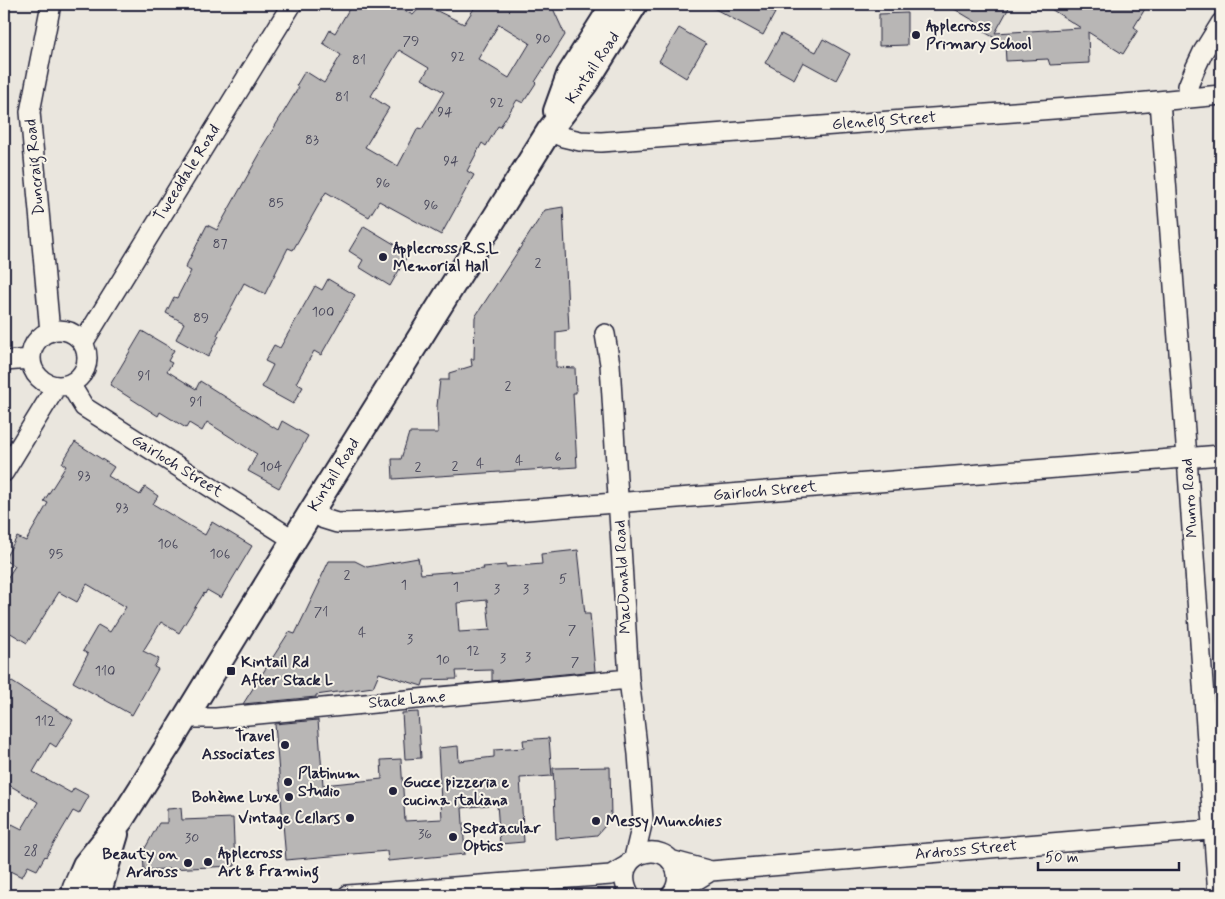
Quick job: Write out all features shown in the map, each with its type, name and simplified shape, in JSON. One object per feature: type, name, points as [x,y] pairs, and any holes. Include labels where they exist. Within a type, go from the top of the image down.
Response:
[{"type":"main road","name":"Kintail Road","points":[[549,131],[569,75],[614,4]]},
{"type":"main road","name":"Kintail Road","points":[[82,893],[120,820],[311,512],[549,131],[585,84],[635,4]]},
{"type":"street","name":"Duncraig Road","points":[[50,332],[30,112],[51,4]]},
{"type":"street","name":"Tweeddale Road","points":[[83,343],[292,4]]},
{"type":"street","points":[[1189,98],[1188,86],[1195,69],[1221,23]]},
{"type":"street","name":"Glenelg Street","points":[[549,131],[580,141],[600,142],[1221,95]]},
{"type":"street","name":"Munro Road","points":[[1160,100],[1217,830],[1218,895]]},
{"type":"street","points":[[59,330],[68,332],[76,336],[83,343],[87,362],[84,371],[78,379],[63,385],[48,385],[36,375],[32,367],[32,350],[36,342],[50,332],[59,330]]},
{"type":"street","name":"MacDonald Road","points":[[605,334],[610,364],[629,679],[638,754],[643,820],[624,866]]},
{"type":"street","points":[[4,361],[31,359]]},
{"type":"street","points":[[4,472],[63,385]]},
{"type":"street","name":"Gairloch Street","points":[[63,385],[84,407],[294,540]]},
{"type":"street","name":"Gairloch Street","points":[[311,512],[337,523],[374,522],[1221,455]]},
{"type":"street","name":"Stack Lane","points":[[185,718],[225,717],[629,679]]},
{"type":"street","name":"MacDonald Road","points":[[643,820],[677,871],[677,878],[671,895]]},
{"type":"street","name":"Ardross Street","points":[[666,857],[711,872],[1217,830]]},
{"type":"street","points":[[348,895],[624,866],[640,854],[647,852],[654,852],[666,857]]},
{"type":"street","points":[[624,866],[628,892]]},
{"type":"street","name":"Ardross Street","points":[[671,895],[711,872]]},
{"type":"building","points":[[352,4],[391,4],[413,15],[423,4],[464,24],[477,4],[551,4],[565,35],[523,103],[517,100],[486,146],[482,143],[467,171],[474,175],[441,235],[379,201],[369,217],[326,192],[293,250],[288,248],[265,294],[244,283],[217,335],[219,336],[208,357],[176,339],[184,323],[166,313],[174,297],[177,298],[191,271],[185,268],[207,225],[217,230],[261,149],[299,87],[296,86],[305,71],[324,83],[341,55],[323,43],[330,30],[335,33]],"holes":[[[499,24],[530,43],[509,78],[478,59]],[[399,50],[429,68],[422,79],[444,92],[422,129],[418,128],[398,166],[365,147],[389,108],[371,96]]]},
{"type":"building","points":[[706,4],[758,4],[775,13],[763,35]]},
{"type":"building","points":[[946,4],[1011,4],[995,33],[1081,28],[1043,4],[1148,4],[1134,27],[1138,30],[1123,54],[1088,32],[1089,63],[1050,65],[1048,59],[1006,61],[1005,44],[974,26],[976,22]]},
{"type":"building","points":[[907,13],[907,45],[879,46],[879,14]]},
{"type":"building","points":[[679,28],[706,44],[686,78],[659,61]]},
{"type":"building","points":[[781,34],[816,52],[823,39],[850,54],[836,80],[803,62],[794,79],[765,63]]},
{"type":"building","points":[[563,207],[569,330],[556,332],[556,367],[575,368],[576,393],[573,393],[577,467],[393,479],[392,459],[401,459],[409,433],[438,433],[437,406],[440,380],[449,380],[449,373],[472,366],[471,359],[474,359],[475,317],[545,210]]},
{"type":"building","name":"Applecross R.S.L Memorial Hall","points":[[364,226],[409,253],[390,286],[359,267],[363,260],[349,251]]},
{"type":"building","points":[[328,279],[355,295],[321,355],[314,351],[296,383],[303,387],[293,404],[262,387],[273,365],[265,361],[274,345],[280,348],[315,286],[322,290]]},
{"type":"building","points":[[142,331],[174,350],[168,361],[172,363],[167,371],[196,389],[200,381],[278,430],[282,421],[308,436],[279,488],[248,471],[257,454],[207,422],[202,431],[189,423],[186,428],[160,412],[158,416],[110,385]]},
{"type":"building","points":[[75,442],[114,467],[108,476],[140,495],[145,487],[158,496],[153,504],[205,535],[212,522],[252,546],[221,598],[207,590],[179,633],[161,622],[143,651],[159,659],[154,667],[158,669],[132,715],[73,682],[88,654],[83,651],[98,625],[110,632],[126,607],[87,584],[77,602],[59,592],[27,643],[4,629],[4,583],[15,566],[4,560],[17,537],[26,541],[48,503],[44,501],[66,466],[62,463]]},
{"type":"building","points":[[578,550],[585,614],[590,614],[595,671],[492,681],[492,670],[456,671],[457,679],[424,680],[422,686],[379,673],[373,687],[316,695],[316,697],[243,704],[289,632],[295,634],[329,561],[355,561],[367,567],[418,558],[421,574],[484,569],[483,567],[506,565],[506,567],[542,564],[541,554]],"holes":[[[487,600],[490,630],[459,632],[457,603]]]},
{"type":"building","points":[[4,677],[73,720],[56,747],[50,743],[33,772],[71,793],[74,788],[89,796],[79,814],[73,811],[37,870],[28,866],[22,877],[4,868],[4,840],[12,824],[22,829],[38,802],[4,782]]},
{"type":"building","points":[[418,712],[421,758],[405,759],[402,713]]},
{"type":"building","points":[[318,720],[323,785],[382,779],[381,760],[401,759],[405,821],[442,819],[438,748],[458,746],[459,761],[494,757],[494,750],[524,748],[523,740],[549,738],[552,776],[520,778],[524,842],[500,844],[497,804],[462,808],[465,854],[388,861],[387,851],[286,860],[275,724]]},
{"type":"building","points":[[610,767],[611,819],[597,835],[556,839],[553,768]]},
{"type":"building","points":[[181,808],[182,820],[233,818],[235,866],[144,870],[143,852],[159,823],[167,823],[167,809]]},
{"type":"place","name":"Applecross Primary School","points":[[916,35]]},
{"type":"place","name":"Applecross R.S.L Memorial Hall","points":[[383,257]]},
{"type":"place","name":"Kintail Rd After Stack L","points":[[231,671]]},
{"type":"place","name":"Travel Associates","points":[[285,745]]},
{"type":"place","name":"Platinum Studio","points":[[288,782]]},
{"type":"place","name":"Gucce pizzeria e cucina italiana","points":[[393,791]]},
{"type":"place","name":"Bohème Luxe","points":[[289,797]]},
{"type":"place","name":"Vintage Cellars","points":[[350,818]]},
{"type":"place","name":"Messy Munchies","points":[[596,821]]},
{"type":"place","name":"Spectacular Optics","points":[[453,837]]},
{"type":"place","name":"Applecross Art & Framing","points":[[208,862]]},
{"type":"place","name":"Beauty on Ardross","points":[[188,863]]}]
